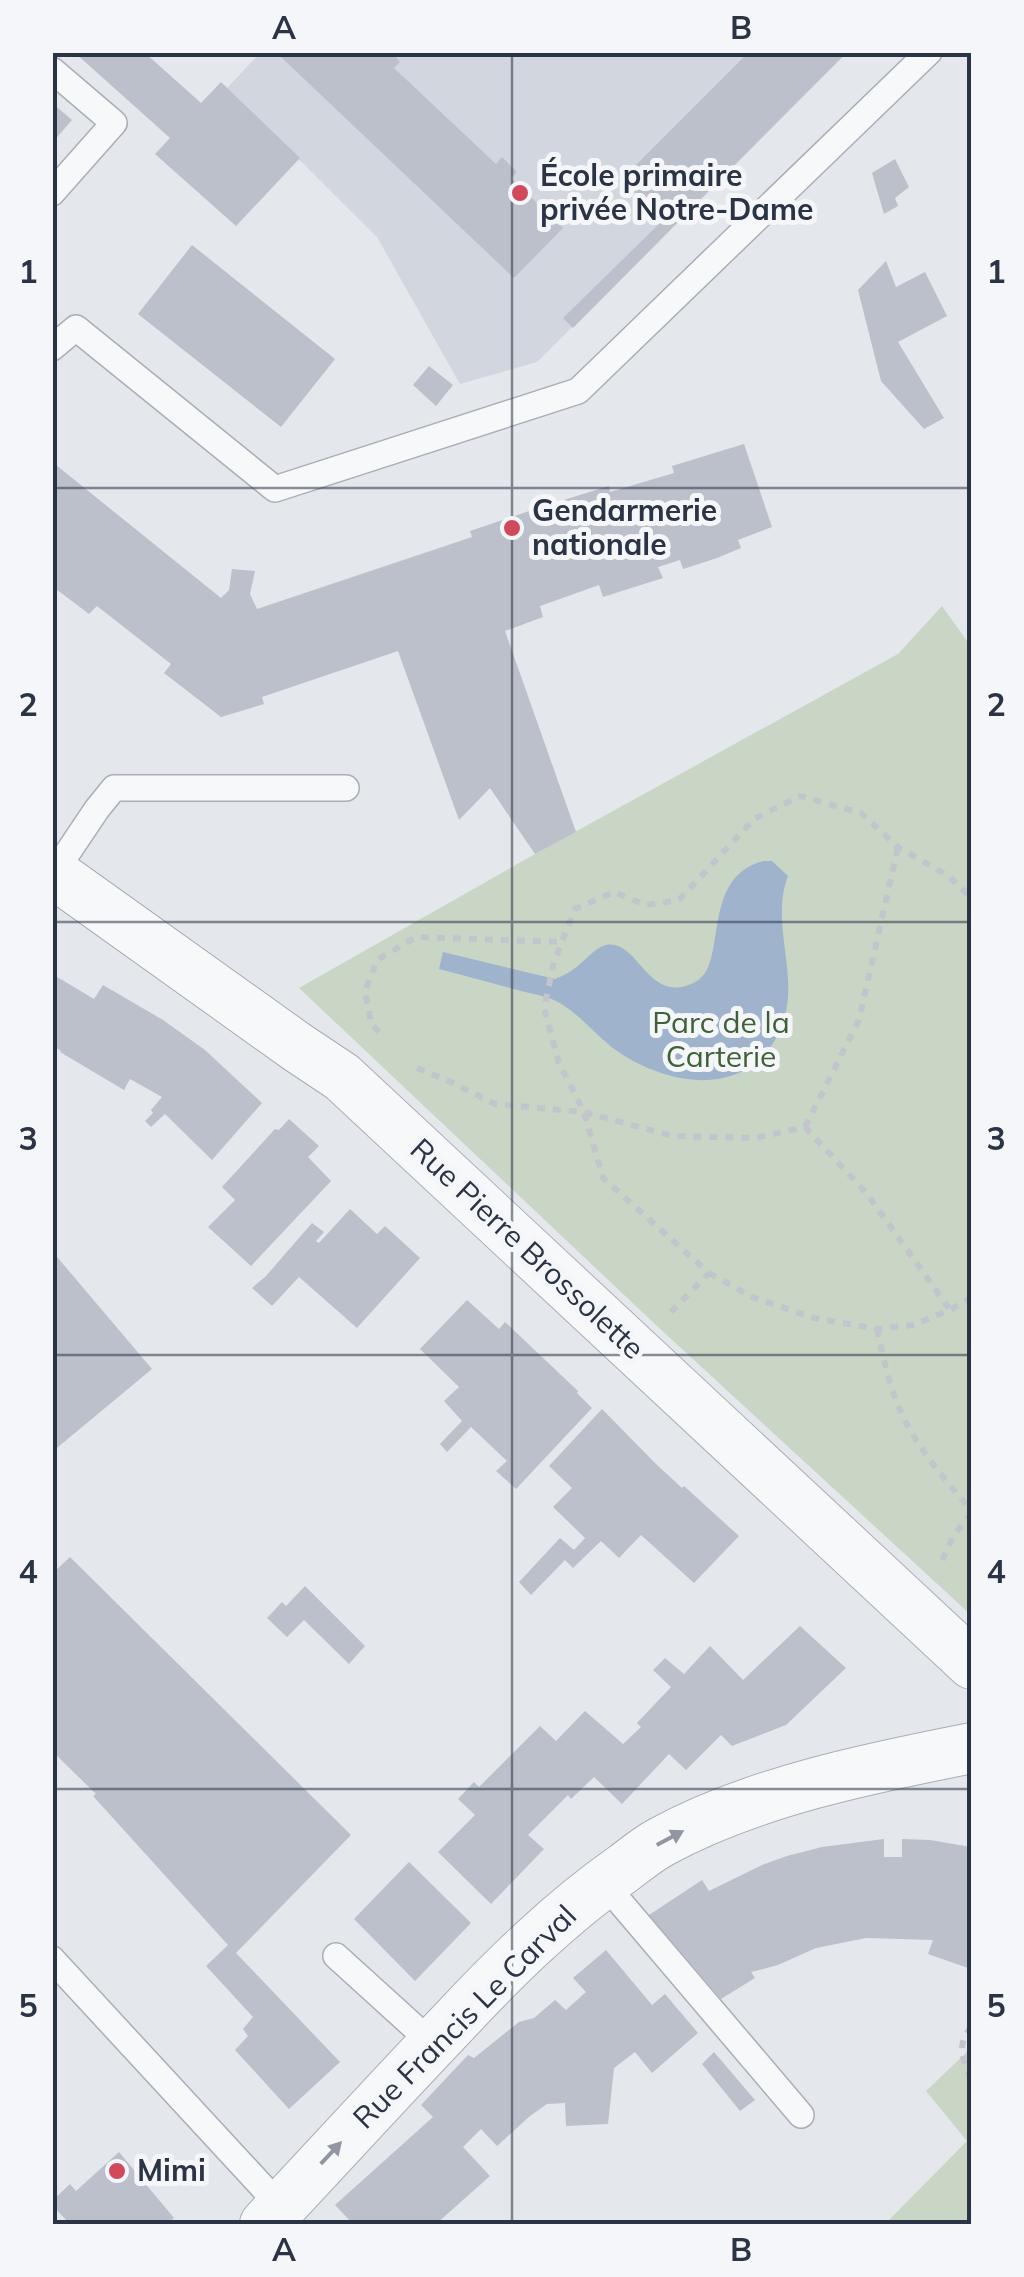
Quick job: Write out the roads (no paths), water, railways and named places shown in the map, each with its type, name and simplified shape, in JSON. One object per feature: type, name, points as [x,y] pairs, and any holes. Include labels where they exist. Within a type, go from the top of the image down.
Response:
[{"type":"street","name":"Rue Pierre Brossolette","points":[[53,873],[342,1077],[972,1664]]},
{"type":"street","name":"Rue Francis Le Carval","points":[[282,2219],[433,2044],[514,1960],[603,1882],[658,1844],[757,1800],[972,1748]]},
{"type":"lane","points":[[52,348],[76,328],[275,490],[578,390],[930,52]]},
{"type":"lane","points":[[52,70],[114,123],[52,193]]},
{"type":"lane","points":[[53,873],[114,788],[346,788]]},
{"type":"lane","points":[[603,1882],[800,2115]]},
{"type":"lane","points":[[336,1956],[433,2044]]},
{"type":"lane","points":[[52,1959],[282,2219]]},
{"type":"water","points":[[772,861],[788,876],[782,914],[787,1009],[768,1051],[750,1067],[730,1076],[685,1079],[661,1073],[617,1051],[554,1000],[439,969],[443,952],[555,979],[606,945],[627,952],[655,980],[680,987],[697,981],[706,971],[731,884],[744,870]]},
{"type":"place","name":"École primaire privée Notre-Dame","points":[[520,193]]},
{"type":"place","name":"Gendarmerie nationale","points":[[512,528]]},
{"type":"place","name":"Mimi","points":[[117,2171]]},
{"type":"park label","name":"Parc de la Carterie","points":[[721,1040]]}]
